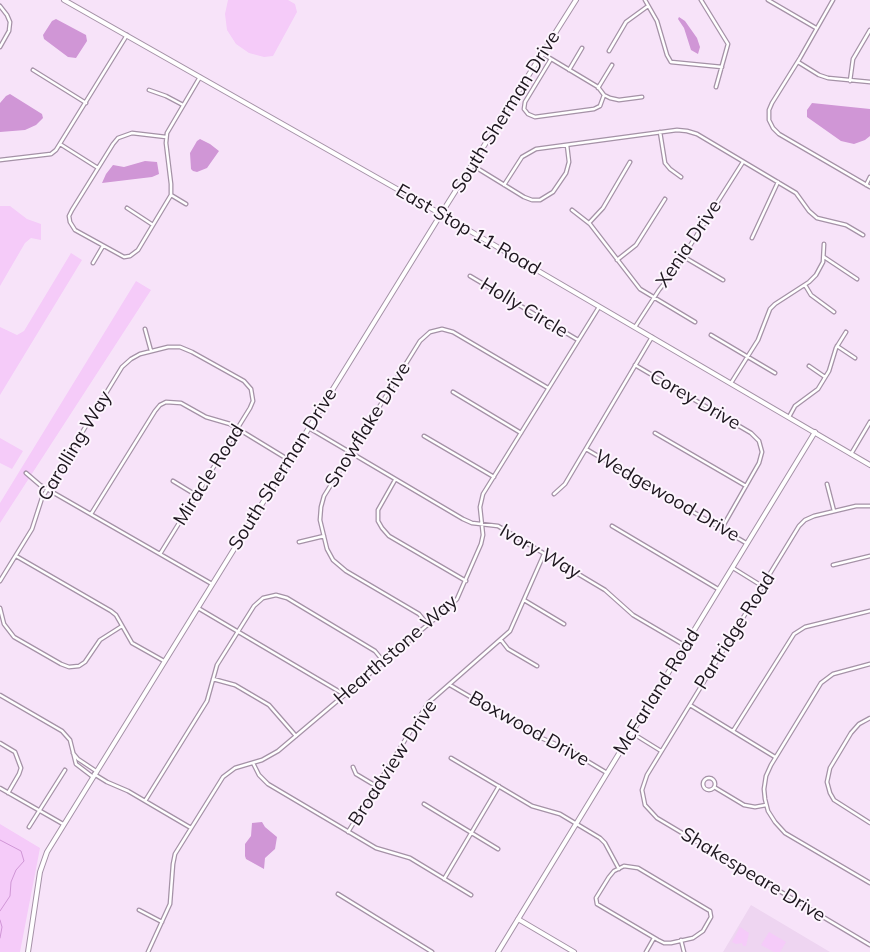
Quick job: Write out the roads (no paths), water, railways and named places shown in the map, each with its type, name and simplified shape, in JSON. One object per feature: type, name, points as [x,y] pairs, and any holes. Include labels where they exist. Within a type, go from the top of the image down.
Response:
[{"type":"street","name":"East Stop 11 Road","points":[[64,0],[441,214],[870,465]]},
{"type":"street","name":"South Sherman Drive","points":[[28,952],[41,867],[63,824],[441,214],[576,0]]},
{"type":"street","points":[[645,0],[657,21],[667,55],[671,62],[722,67]]},
{"type":"street","points":[[702,0],[728,41],[716,87]]},
{"type":"street","points":[[768,0],[816,28]]},
{"type":"street","points":[[775,4],[778,0]]},
{"type":"street","points":[[833,0],[771,105],[768,114],[769,121],[774,130],[780,135],[870,188]]},
{"type":"street","points":[[0,6],[8,15],[10,22],[9,31],[0,47]]},
{"type":"street","points":[[609,51],[626,22],[649,6]]},
{"type":"street","points":[[850,81],[853,59],[870,30]]},
{"type":"street","points":[[0,160],[51,154],[60,144],[127,35]]},
{"type":"street","points":[[569,70],[582,48]]},
{"type":"street","points":[[543,54],[598,88],[604,95],[618,100],[642,97]]},
{"type":"street","points":[[551,59],[525,102],[526,112],[535,117],[593,109],[600,106],[604,95]]},
{"type":"street","points":[[798,62],[822,76],[870,82]]},
{"type":"street","points":[[598,88],[612,65]]},
{"type":"street","points":[[33,70],[86,103]]},
{"type":"street","points":[[166,137],[132,133],[124,135],[113,144],[72,210],[69,216],[71,226],[118,255],[130,256],[138,250],[171,195],[166,137],[200,77]]},
{"type":"street","points":[[149,90],[183,105]]},
{"type":"street","points":[[504,185],[519,161],[529,152],[536,149],[680,130],[691,132],[796,193],[815,217],[846,225],[863,235]]},
{"type":"street","points":[[660,132],[665,163],[681,177]]},
{"type":"street","points":[[60,144],[98,168]]},
{"type":"street","points":[[472,165],[524,197],[533,200],[545,198],[556,188],[568,165],[567,145]]},
{"type":"street","points":[[589,223],[603,208],[630,162]]},
{"type":"street","name":"Xenia Drive","points":[[635,327],[683,257],[743,162]]},
{"type":"street","points":[[866,185],[870,177]]},
{"type":"street","points":[[752,238],[778,182]]},
{"type":"street","points":[[171,195],[186,204]]},
{"type":"street","points":[[617,260],[636,245],[665,199]]},
{"type":"street","points":[[126,208],[153,225]]},
{"type":"street","points":[[572,210],[589,223],[640,289],[695,322]]},
{"type":"street","points":[[731,383],[758,340],[770,309],[805,285],[818,272],[824,257],[824,244]]},
{"type":"street","points":[[94,264],[103,246]]},
{"type":"street","points":[[683,257],[724,280]]},
{"type":"street","points":[[824,257],[857,279]]},
{"type":"street","name":"Holly Circle","points":[[470,276],[578,340]]},
{"type":"street","points":[[805,285],[811,296],[834,312]]},
{"type":"street","name":"Hearthstone Way","points":[[148,952],[171,899],[174,857],[224,777],[236,768],[271,756],[454,603],[466,581],[483,537],[481,500],[599,306]]},
{"type":"street","points":[[145,329],[151,351]]},
{"type":"street","name":"Snowflake Drive","points":[[428,625],[419,614],[340,567],[329,552],[320,517],[322,502],[326,493],[420,340],[430,332],[442,329],[453,332],[548,388]]},
{"type":"street","points":[[789,417],[795,406],[818,389],[825,377],[837,346],[846,332]]},
{"type":"street","points":[[711,335],[775,372]]},
{"type":"street","points":[[554,494],[564,486],[652,337]]},
{"type":"street","points":[[837,346],[855,358]]},
{"type":"street","name":"Miracle Road","points":[[151,351],[170,347],[186,349],[244,381],[250,388],[252,395],[252,406],[160,554]]},
{"type":"street","name":"Carolling Way","points":[[0,581],[32,528],[39,504],[47,489],[122,367],[135,356],[151,351]]},
{"type":"street","name":"Corey Drive","points":[[635,365],[755,436],[761,447],[761,459],[746,486]]},
{"type":"street","points":[[809,366],[825,377]]},
{"type":"street","points":[[453,392],[521,433]]},
{"type":"street","points":[[91,514],[156,409],[162,404],[169,402],[181,403],[203,416],[230,424],[289,460]]},
{"type":"street","points":[[851,454],[870,422]]},
{"type":"street","name":"Ivory Way","points":[[309,428],[463,519],[472,523],[498,526],[605,590],[634,615],[686,646]]},
{"type":"street","name":"McFarland Road","points":[[498,952],[815,432]]},
{"type":"street","points":[[655,433],[746,486],[722,528]]},
{"type":"street","points":[[424,436],[494,477]]},
{"type":"street","name":"Wedgewood Drive","points":[[586,449],[748,544]]},
{"type":"street","points":[[26,473],[35,482],[212,584]]},
{"type":"street","points":[[395,479],[378,510],[378,521],[385,532],[466,581]]},
{"type":"street","points":[[173,481],[196,495]]},
{"type":"street","points":[[827,484],[834,511]]},
{"type":"street","name":"Partridge Road","points":[[643,798],[644,781],[661,750],[801,524],[814,516],[856,506],[870,506]]},
{"type":"street","points":[[612,526],[719,590]]},
{"type":"street","points":[[299,542],[324,536]]},
{"type":"street","name":"Broadview Drive","points":[[348,832],[432,699],[511,630],[544,554]]},
{"type":"street","points":[[16,556],[111,611],[132,643],[164,661]]},
{"type":"street","points":[[834,566],[870,556]]},
{"type":"street","name":"Wedgewood Drive","points":[[733,568],[762,586]]},
{"type":"street","points":[[145,801],[206,703],[217,665],[255,604],[267,596],[278,595],[287,598],[375,650],[384,662]]},
{"type":"street","points":[[524,600],[564,624]]},
{"type":"street","points":[[197,607],[345,695]]},
{"type":"street","points":[[0,610],[4,624],[14,637],[69,667],[78,666],[85,662],[102,638],[122,626]]},
{"type":"street","points":[[733,731],[788,640],[795,633],[805,627],[870,611]]},
{"type":"street","points":[[501,640],[508,649],[537,666]]},
{"type":"street","points":[[870,664],[835,674],[823,681],[776,757],[766,779],[764,792],[766,805],[774,821],[785,833],[870,884]]},
{"type":"street","points":[[213,679],[235,685],[269,705],[296,736]]},
{"type":"street","name":"Boxwood Drive","points":[[450,684],[538,737],[567,749],[608,773]]},
{"type":"street","points":[[0,695],[61,730],[68,738],[76,764],[191,828]]},
{"type":"street","points":[[690,705],[776,757]]},
{"type":"street","points":[[870,718],[853,730],[830,768],[827,782],[832,798],[839,805],[870,823]]},
{"type":"street","points":[[632,733],[661,750]]},
{"type":"street","points":[[0,743],[15,752],[21,768],[8,793]]},
{"type":"street","points":[[72,749],[78,759],[94,774]]},
{"type":"street","points":[[451,758],[534,807],[560,814],[602,839],[619,868]]},
{"type":"street","points":[[254,763],[259,775],[267,783],[376,848],[410,858],[471,895]]},
{"type":"street","points":[[353,767],[356,774],[376,786]]},
{"type":"street","points":[[29,827],[65,770]]},
{"type":"street","points":[[707,778],[711,778],[714,782],[714,787],[710,790],[705,789],[703,782],[707,778]]},
{"type":"street","points":[[444,879],[499,786]]},
{"type":"street","points":[[714,787],[744,805],[755,807],[766,805]]},
{"type":"street","points":[[0,788],[63,824]]},
{"type":"street","name":"Shakespeare Drive","points":[[643,798],[648,810],[657,818],[870,945]]},
{"type":"street","points":[[424,804],[498,849]]},
{"type":"street","points":[[636,867],[710,911],[711,918],[702,932],[696,936],[664,943],[595,902],[609,877],[619,868],[636,867]]},
{"type":"street","points":[[338,894],[432,952]]},
{"type":"street","points":[[139,910],[162,922]]},
{"type":"street","points":[[518,919],[574,952]]},
{"type":"street","points":[[646,952],[654,938]]},
{"type":"street","points":[[681,940],[684,952]]},
{"type":"waterway","points":[[0,840],[21,851],[24,861],[16,870],[11,882],[10,896],[0,911]]},
{"type":"waterway","points":[[0,920],[2,927],[0,938]]}]
